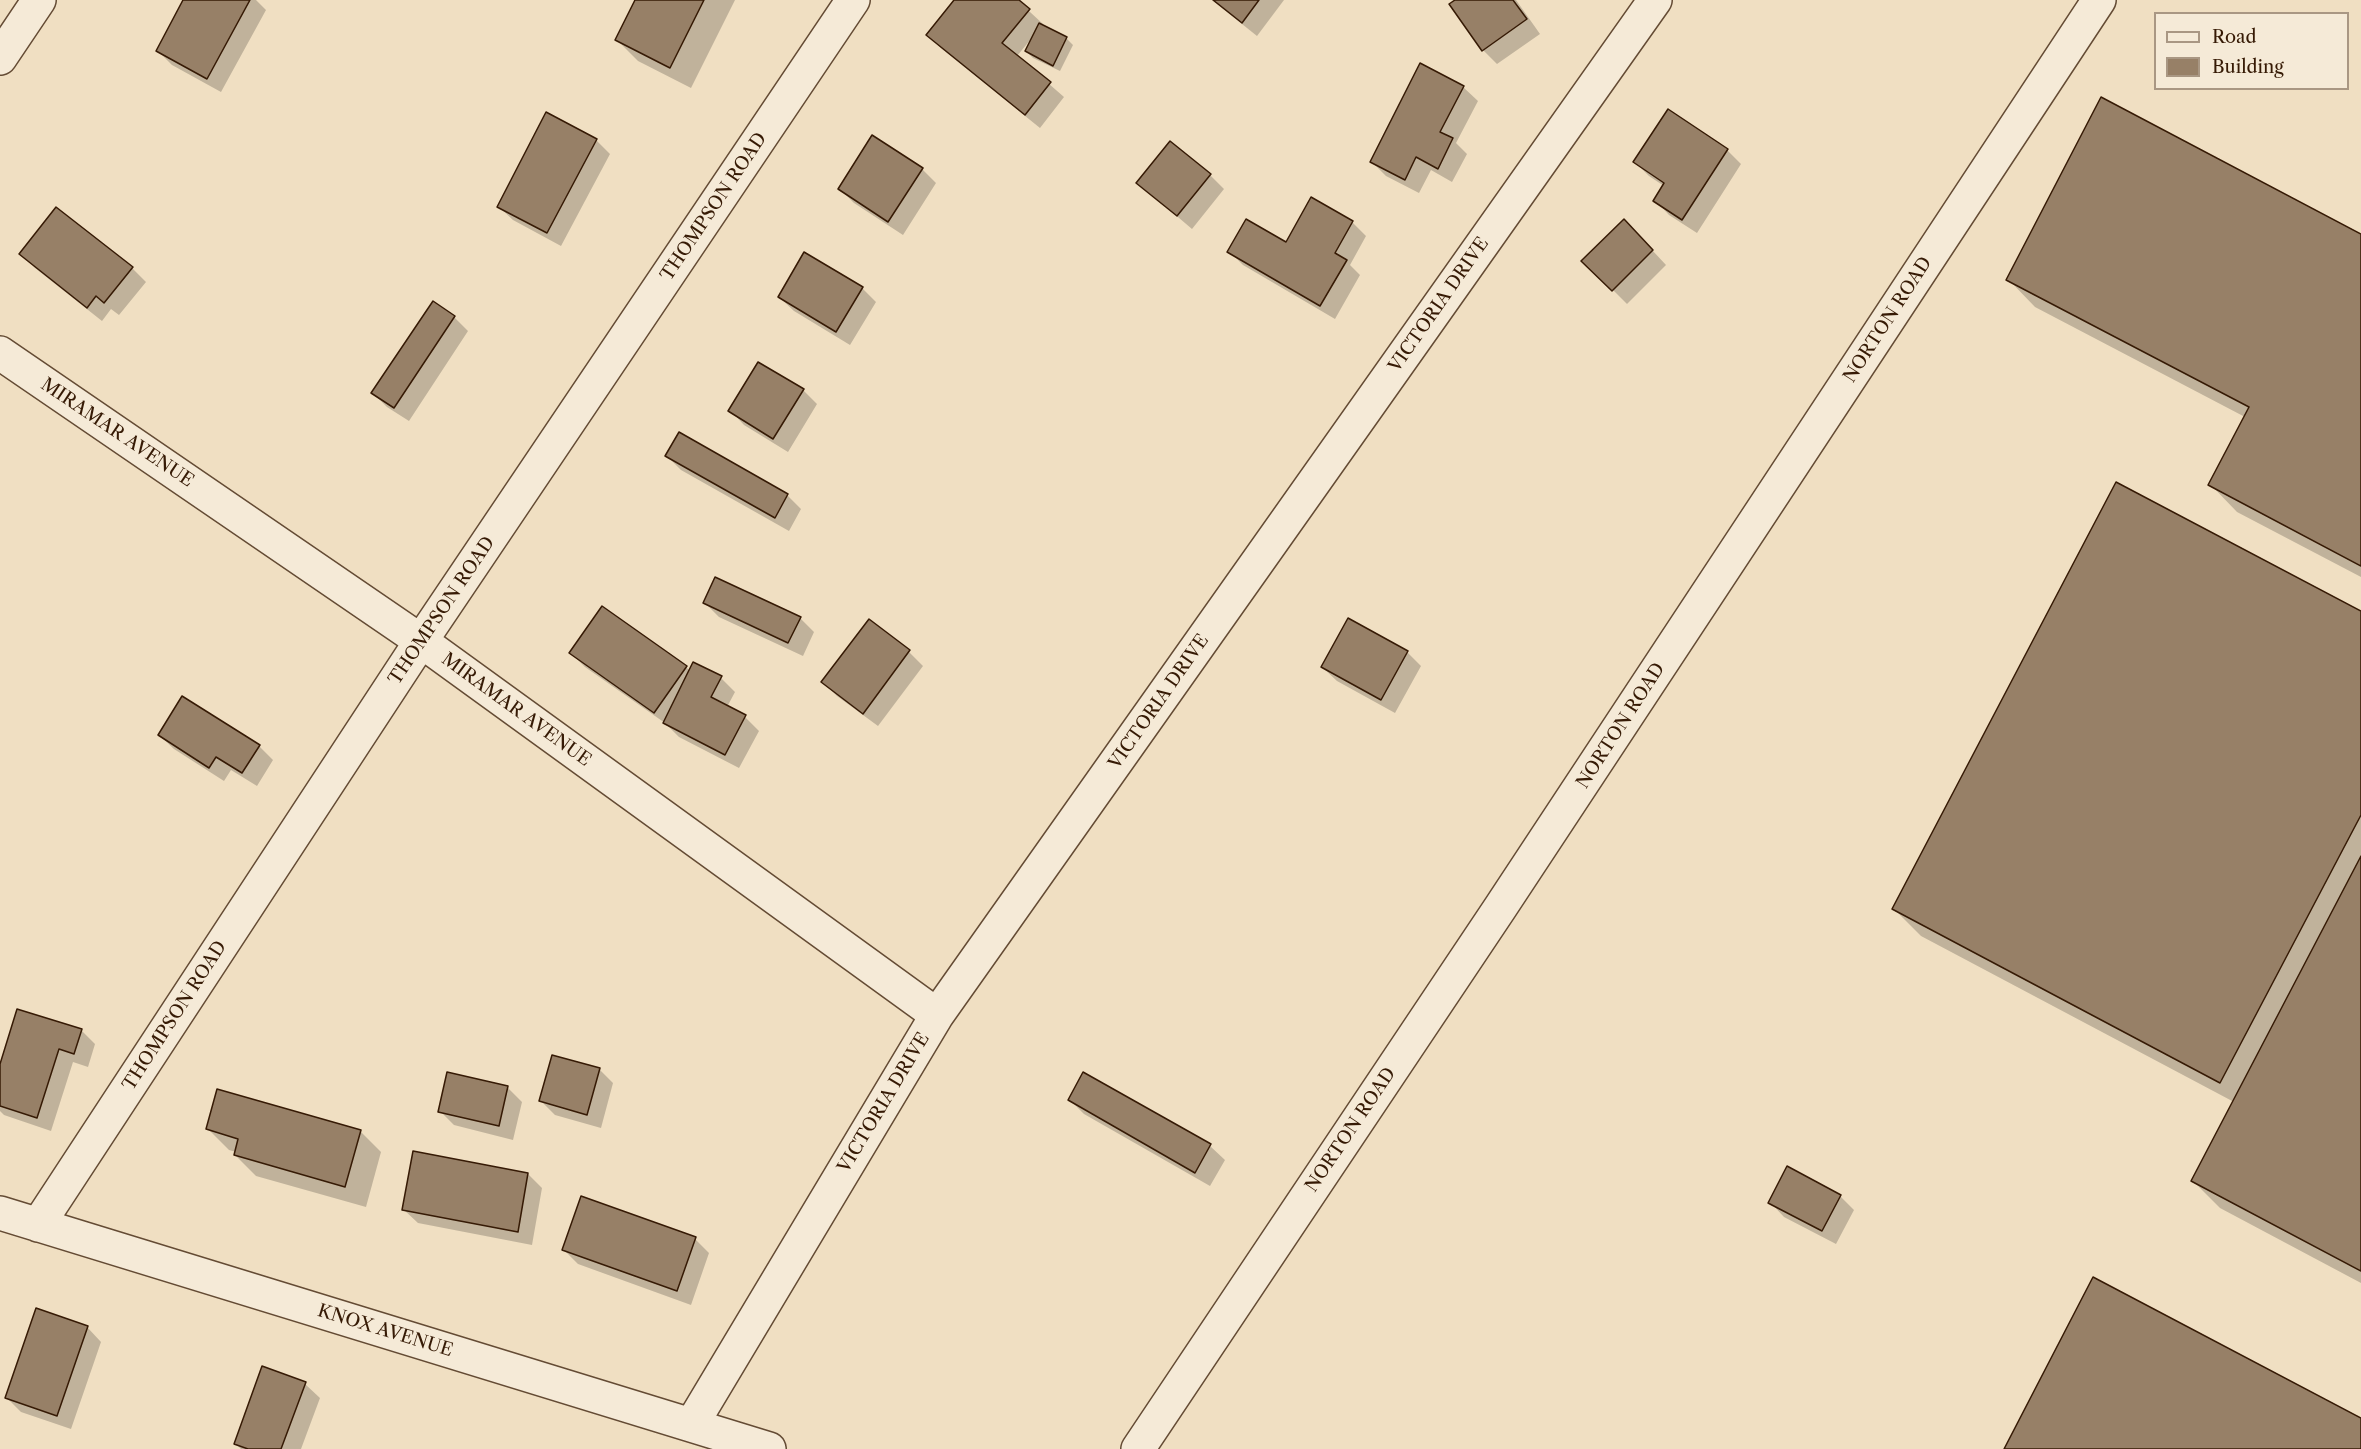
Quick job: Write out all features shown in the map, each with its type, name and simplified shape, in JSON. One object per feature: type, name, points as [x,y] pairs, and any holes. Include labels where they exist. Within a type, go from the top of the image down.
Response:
[{"type":"street","points":[[0,58],[39,0]]},
{"type":"street","name":"THOMPSON ROAD","points":[[38,1225],[422,641],[853,0]]},
{"type":"street","name":"VICTORIA DRIVE","points":[[692,1424],[937,1015],[1655,0]]},
{"type":"street","name":"NORTON ROAD","points":[[1138,1449],[1500,908],[2099,0]]},
{"type":"street","name":"MIRAMAR AVENUE","points":[[0,352],[422,641],[937,1015]]},
{"type":"street","name":"KNOX AVENUE","points":[[0,1213],[769,1449]]},
{"type":"building","points":[[183,0],[250,0],[207,79],[156,51]]},
{"type":"building","points":[[635,0],[704,0],[670,68],[615,40]]},
{"type":"building","points":[[954,0],[1019,0],[1030,9],[1002,43],[1051,82],[1025,115],[926,35]]},
{"type":"building","points":[[1213,0],[1259,0],[1242,23]]},
{"type":"building","points":[[1455,0],[1513,0],[1527,19],[1482,51],[1449,4]]},
{"type":"building","points":[[1039,23],[1067,37],[1053,66],[1025,51]]},
{"type":"building","points":[[1420,63],[1464,86],[1440,132],[1453,138],[1438,169],[1416,157],[1405,180],[1370,162]]},
{"type":"building","points":[[2101,97],[2361,234],[2361,566],[2208,485],[2249,407],[2006,280]]},
{"type":"building","points":[[1668,109],[1728,149],[1682,220],[1653,201],[1664,183],[1633,162]]},
{"type":"building","points":[[546,112],[597,139],[547,233],[497,207]]},
{"type":"building","points":[[872,135],[923,168],[888,222],[838,189]]},
{"type":"building","points":[[1170,141],[1211,174],[1177,216],[1136,183]]},
{"type":"building","points":[[1311,197],[1353,221],[1335,253],[1347,260],[1320,306],[1227,252],[1246,219],[1286,242]]},
{"type":"building","points":[[56,207],[133,267],[104,303],[96,296],[87,308],[19,254]]},
{"type":"building","points":[[1624,219],[1653,250],[1612,291],[1581,261]]},
{"type":"building","points":[[804,252],[863,287],[836,332],[778,297]]},
{"type":"building","points":[[433,301],[455,316],[394,408],[371,393]]},
{"type":"building","points":[[758,362],[804,389],[773,439],[728,411]]},
{"type":"building","points":[[679,432],[788,494],[775,518],[665,456]]},
{"type":"building","points":[[2116,482],[2361,611],[2361,815],[2220,1083],[1892,909]]},
{"type":"building","points":[[715,577],[801,617],[788,643],[703,603]]},
{"type":"building","points":[[602,606],[687,666],[654,713],[569,653]]},
{"type":"building","points":[[1348,618],[1408,651],[1381,700],[1321,667]]},
{"type":"building","points":[[869,619],[910,650],[863,714],[821,682]]},
{"type":"building","points":[[693,662],[722,676],[711,697],[746,715],[725,755],[663,723]]},
{"type":"building","points":[[182,696],[260,745],[242,773],[216,757],[209,768],[158,735]]},
{"type":"building","points":[[2361,856],[2361,1271],[2191,1181]]},
{"type":"building","points":[[17,1009],[82,1029],[74,1054],[59,1049],[37,1118],[0,1106],[0,1064]]},
{"type":"building","points":[[552,1055],[600,1068],[587,1115],[539,1101]]},
{"type":"building","points":[[447,1072],[508,1086],[499,1126],[438,1112]]},
{"type":"building","points":[[1083,1072],[1211,1144],[1195,1173],[1068,1100]]},
{"type":"building","points":[[217,1089],[361,1130],[345,1187],[234,1155],[238,1139],[206,1129]]},
{"type":"building","points":[[413,1151],[528,1173],[518,1232],[402,1210]]},
{"type":"building","points":[[1787,1166],[1841,1195],[1822,1231],[1768,1203]]},
{"type":"building","points":[[581,1196],[696,1237],[677,1291],[562,1250]]},
{"type":"building","points":[[2093,1277],[2361,1418],[2361,1449],[2004,1449]]},
{"type":"building","points":[[36,1308],[88,1326],[57,1416],[5,1398]]},
{"type":"building","points":[[262,1366],[306,1382],[281,1449],[248,1449],[234,1444]]}]
